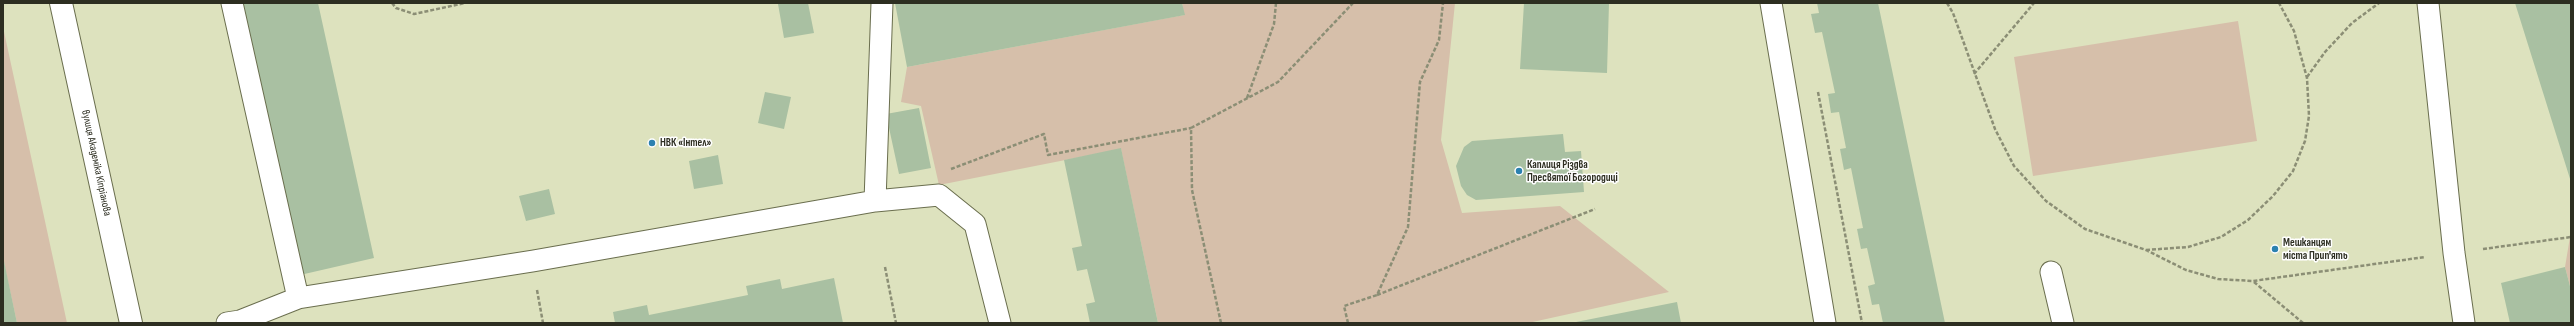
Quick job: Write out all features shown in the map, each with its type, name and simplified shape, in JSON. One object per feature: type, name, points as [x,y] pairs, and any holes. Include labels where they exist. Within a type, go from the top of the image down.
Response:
[{"type":"street","name":"вулиця Академіка Кіпріанова","points":[[61,3],[131,323]]},
{"type":"lane","points":[[232,3],[298,298]]},
{"type":"lane","points":[[875,201],[882,3]]},
{"type":"lane","points":[[1771,3],[1825,323]]},
{"type":"lane","points":[[2428,3],[2454,253],[2464,323]]},
{"type":"lane","points":[[236,322],[298,298],[533,261],[875,201],[939,195],[975,224],[1000,323]]},
{"type":"lane","points":[[2051,272],[2063,323]]},
{"type":"path","points":[[392,3],[396,8],[414,14],[465,3]]},
{"type":"path","points":[[1247,98],[1274,24],[1276,3]]},
{"type":"path","points":[[949,170],[1044,134],[1048,155],[1191,128],[1278,82],[1353,3]]},
{"type":"path","points":[[1377,295],[1408,227],[1420,82],[1439,40],[1443,3]]},
{"type":"path","points":[[1946,3],[1954,13],[1974,74],[1995,129],[2014,166],[2046,201],[2085,229],[2146,250],[2186,270],[2218,279],[2253,281],[2571,237]]},
{"type":"path","points":[[1974,74],[2034,3]]},
{"type":"path","points":[[2146,250],[2188,247],[2221,237],[2248,220],[2273,196],[2293,171],[2305,141],[2309,116],[2307,78],[2294,31],[2279,3]]},
{"type":"path","points":[[2307,78],[2326,52],[2352,23],[2379,3]]},
{"type":"path","points":[[1818,89],[1862,323]]},
{"type":"path","points":[[1191,128],[1192,190],[1221,323]]},
{"type":"path","points":[[1348,323],[1344,306],[1377,295],[1595,209]]},
{"type":"path","points":[[885,267],[896,323]]},
{"type":"path","points":[[2253,281],[2303,323]]},
{"type":"shaded area","points":[[1182,3],[1455,3],[1441,140],[1462,213],[1560,206],[1669,292],[1528,323],[1158,323],[1121,149],[939,185],[921,106],[901,102],[907,67],[1184,15]]},
{"type":"shaded area","points":[[2238,21],[2257,141],[2033,176],[2014,57]]},
{"type":"shaded area","points":[[3,27],[67,323],[17,323],[3,258]]},
{"type":"shaded area","points":[[2571,231],[2571,290],[2565,267]]},
{"type":"building","points":[[241,3],[318,3],[374,258],[300,275]]},
{"type":"building","points":[[808,3],[814,33],[784,38],[778,4]]},
{"type":"building","points":[[895,3],[1182,3],[1185,15],[907,67]]},
{"type":"building","points":[[1524,3],[1609,3],[1607,73],[1520,69]]},
{"type":"building","points":[[1817,3],[1878,3],[1945,323],[1883,323],[1879,304],[1872,305],[1868,286],[1875,284],[1867,248],[1861,249],[1857,229],[1863,228],[1851,168],[1844,170],[1840,149],[1846,148],[1839,112],[1831,113],[1828,94],[1835,93],[1822,32],[1815,33],[1811,14],[1819,13]]},
{"type":"building","points":[[2515,3],[2571,3],[2571,182]]},
{"type":"building","points":[[765,92],[791,97],[784,129],[758,123]]},
{"type":"building","points":[[919,108],[931,168],[899,174],[886,114]]},
{"type":"building","name":"Каплиця Різдва Пресвятої Богородиці","points":[[1563,134],[1565,152],[1581,151],[1584,192],[1476,200],[1467,195],[1461,186],[1456,166],[1464,147],[1472,141]]},
{"type":"building","points":[[1121,148],[1158,323],[1090,323],[1086,304],[1095,302],[1087,269],[1077,271],[1072,248],[1082,246],[1064,160]]},
{"type":"building","points":[[718,155],[723,184],[694,189],[689,161]]},
{"type":"building","points":[[549,189],[555,214],[526,221],[519,196]]},
{"type":"building","points":[[4,261],[17,323],[3,323]]},
{"type":"building","points":[[2565,267],[2571,290],[2571,323],[2510,323],[2501,283]]},
{"type":"building","points":[[834,278],[843,323],[615,323],[613,312],[647,305],[649,315],[748,295],[746,286],[780,279],[782,289]]},
{"type":"building","points":[[1677,302],[1681,323],[1576,323],[1576,322]]},
{"type":"place","name":"НВК «Інтел»","points":[[652,143]]},
{"type":"place","name":"Каплиця Різдва Пресвятої Богородиці","points":[[1519,171]]},
{"type":"place","name":"Мешканцям міста Прип'ять","points":[[2275,249]]}]
